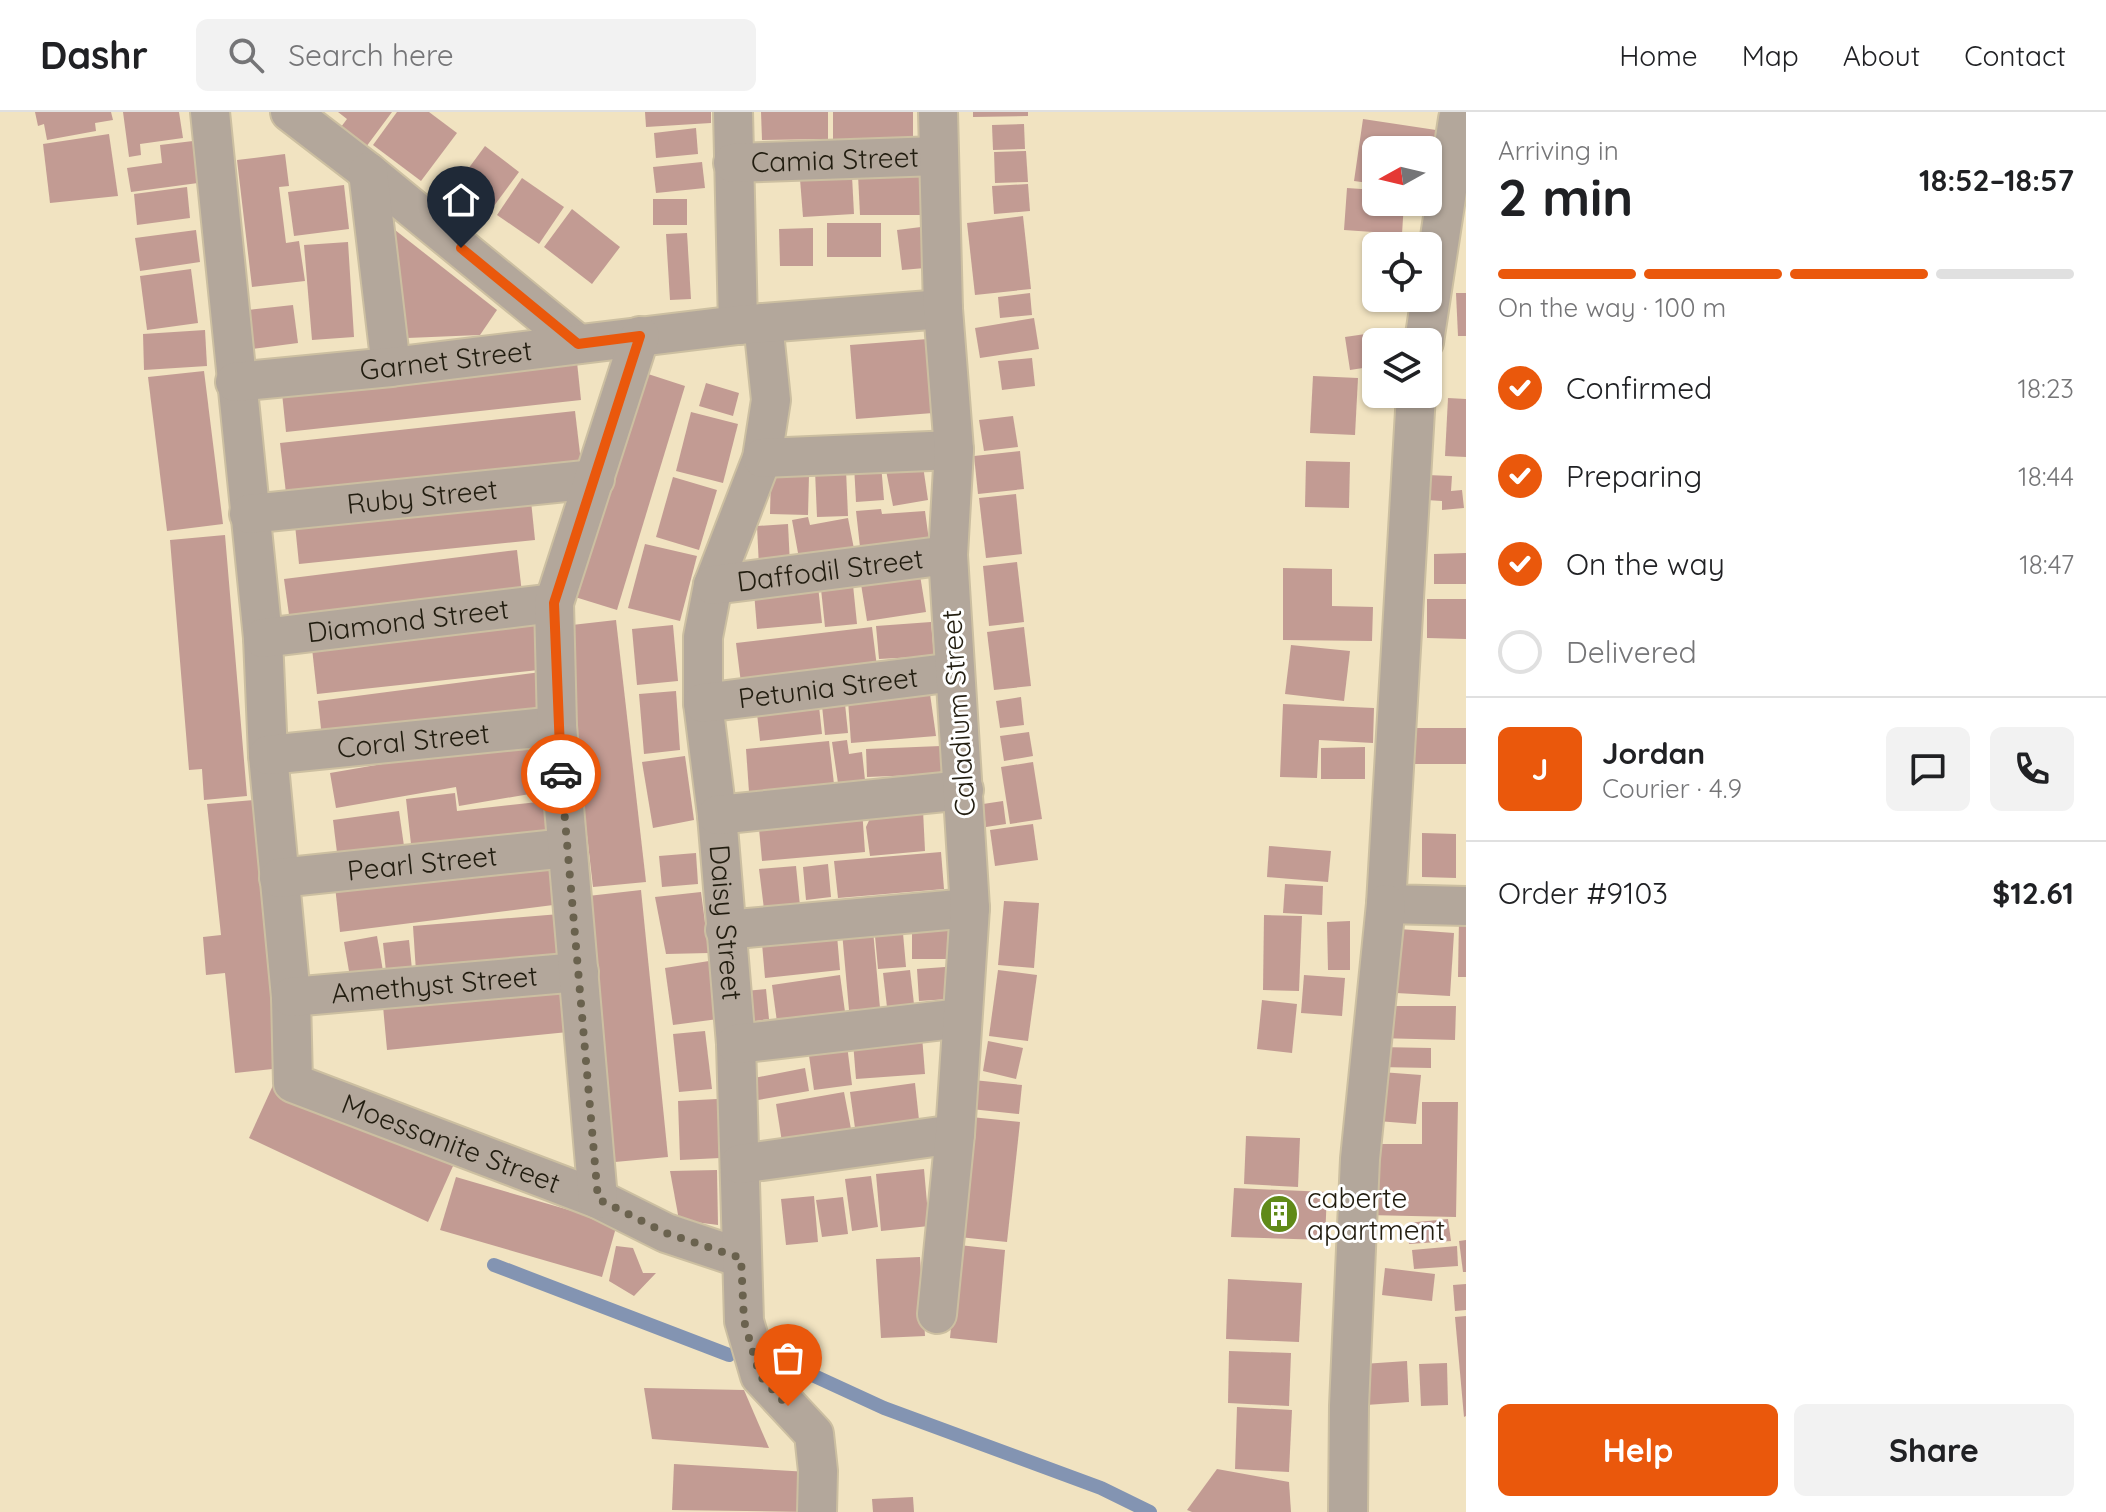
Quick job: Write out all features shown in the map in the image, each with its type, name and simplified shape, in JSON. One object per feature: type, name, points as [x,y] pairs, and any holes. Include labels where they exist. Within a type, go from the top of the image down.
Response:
[{"type":"street","points":[[210,112],[263,638],[268,755],[291,997]]},
{"type":"street","points":[[290,112],[578,344]]},
{"type":"street","name":"Daisy Street","points":[[733,112],[733,163],[751,324],[771,400],[762,458],[713,585],[703,637],[703,703],[717,815],[736,1044],[744,1321],[760,1376],[814,1434],[818,1471],[817,1512]]},
{"type":"street","name":"Caladium Street","points":[[937,1314],[955,1134],[970,908],[948,555],[954,450],[943,309],[938,112]]},
{"type":"street","points":[[1426,328],[1454,117]]},
{"type":"street","name":"Camia Street","points":[[733,163],[938,156]]},
{"type":"street","points":[[368,172],[391,367]]},
{"type":"street","name":"Garnet Street","points":[[235,382],[391,367],[751,324],[943,309]]},
{"type":"street","points":[[598,1199],[557,726],[554,603],[640,336]]},
{"type":"street","points":[[1348,1512],[1349,1406],[1360,1159],[1386,904],[1415,408]]},
{"type":"street","points":[[762,458],[954,450]]},
{"type":"street","name":"Ruby Street","points":[[249,514],[595,479]]},
{"type":"street","name":"Daffodil Street","points":[[713,585],[948,555]]},
{"type":"street","name":"Diamond Street","points":[[263,638],[554,603]]},
{"type":"street","name":"Petunia Street","points":[[703,703],[955,672]]},
{"type":"street","name":"Coral Street","points":[[268,755],[557,726]]},
{"type":"street","points":[[717,815],[964,790]]},
{"type":"street","name":"Pearl Street","points":[[279,878],[567,848]]},
{"type":"street","points":[[1386,904],[1466,906]]},
{"type":"street","points":[[725,930],[970,908]]},
{"type":"street","name":"Amethyst Street","points":[[291,997],[579,972]]},
{"type":"street","name":"Moessanite Street","points":[[291,997],[293,1083],[598,1199],[666,1233],[741,1258]]},
{"type":"street","points":[[736,1044],[962,1018]]},
{"type":"street","points":[[740,1164],[955,1134]]},
{"type":"building","points":[[35,112],[111,112],[113,120],[95,123],[96,131],[47,140],[44,124],[38,126]]},
{"type":"building","points":[[123,112],[179,112],[183,138],[140,144],[141,155],[129,157]]},
{"type":"building","points":[[338,112],[392,112],[366,147],[341,127],[347,119]]},
{"type":"building","points":[[397,112],[429,112],[457,133],[421,181],[373,145]]},
{"type":"building","points":[[645,112],[711,112],[711,123],[646,127]]},
{"type":"building","points":[[761,112],[828,112],[828,139],[762,140]]},
{"type":"building","points":[[833,112],[913,112],[913,141],[833,140]]},
{"type":"building","points":[[973,112],[1028,112],[1028,116],[973,117]]},
{"type":"building","points":[[1363,119],[1436,130],[1435,136],[1362,136],[1362,182],[1354,181]]},
{"type":"building","points":[[1024,124],[1025,149],[993,150],[992,125]]},
{"type":"building","points":[[696,128],[698,154],[656,158],[654,133]]},
{"type":"building","points":[[109,134],[118,196],[50,203],[43,144]]},
{"type":"building","points":[[193,141],[198,183],[131,192],[127,168],[162,163],[160,145]]},
{"type":"building","points":[[485,146],[519,172],[491,210],[457,184]]},
{"type":"building","points":[[1026,151],[1028,182],[995,183],[994,152]]},
{"type":"building","points":[[285,154],[289,186],[279,187],[286,243],[299,241],[305,281],[252,287],[237,160]]},
{"type":"building","points":[[702,162],[705,188],[656,193],[653,167]]},
{"type":"building","points":[[858,175],[928,176],[922,215],[860,215]]},
{"type":"building","points":[[852,176],[854,214],[803,217],[800,179]]},
{"type":"building","points":[[522,178],[564,207],[539,244],[497,215]]},
{"type":"building","points":[[1028,184],[1030,211],[994,214],[992,186]]},
{"type":"building","points":[[344,185],[349,229],[294,236],[288,192]]},
{"type":"building","points":[[187,187],[190,218],[137,225],[134,194]]},
{"type":"building","points":[[1347,188],[1362,189],[1362,216],[1403,216],[1402,232],[1344,230]]},
{"type":"building","points":[[653,199],[687,199],[687,225],[653,225]]},
{"type":"building","points":[[572,209],[620,247],[592,284],[544,247]]},
{"type":"building","points":[[1023,216],[1031,289],[975,295],[967,223]]},
{"type":"building","points":[[827,223],[881,223],[881,257],[827,257]]},
{"type":"building","points":[[921,227],[925,268],[902,270],[897,230]]},
{"type":"building","points":[[813,228],[813,266],[780,266],[779,229]]},
{"type":"building","points":[[196,230],[200,262],[140,271],[135,238]]},
{"type":"building","points":[[395,230],[497,310],[480,335],[407,338]]},
{"type":"building","points":[[687,233],[691,299],[670,300],[666,234]]},
{"type":"building","points":[[348,242],[354,337],[312,340],[304,245]]},
{"type":"building","points":[[191,269],[198,323],[147,330],[140,276]]},
{"type":"building","points":[[1030,293],[1032,315],[1000,318],[998,297]]},
{"type":"building","points":[[1456,293],[1466,293],[1466,336],[1458,336]]},
{"type":"building","points":[[293,305],[298,343],[253,349],[248,310]]},
{"type":"building","points":[[1034,318],[1039,349],[980,358],[975,328]]},
{"type":"building","points":[[205,330],[207,366],[144,370],[143,334]]},
{"type":"building","points":[[1362,335],[1362,368],[1350,370],[1345,337]]},
{"type":"building","points":[[928,339],[933,413],[856,419],[850,345]]},
{"type":"building","points":[[1032,358],[1035,386],[1002,390],[998,361]]},
{"type":"building","points":[[577,362],[581,400],[286,432],[282,393]]},
{"type":"building","points":[[204,371],[223,524],[167,531],[148,377]]},
{"type":"building","points":[[645,373],[685,386],[617,610],[575,597]]},
{"type":"building","points":[[1313,376],[1358,378],[1355,435],[1310,433]]},
{"type":"building","points":[[706,383],[739,393],[733,416],[699,406]]},
{"type":"building","points":[[1448,398],[1466,399],[1466,457],[1445,456]]},
{"type":"building","points":[[575,411],[581,462],[286,493],[280,443]]},
{"type":"building","points":[[691,412],[738,424],[723,483],[676,471]]},
{"type":"building","points":[[1013,416],[1018,447],[984,451],[979,420]]},
{"type":"building","points":[[1020,451],[1024,489],[978,494],[974,456]]},
{"type":"building","points":[[922,459],[928,500],[893,506],[885,465]]},
{"type":"building","points":[[1306,461],[1350,462],[1349,508],[1305,507]]},
{"type":"building","points":[[881,464],[884,500],[856,502],[854,465]]},
{"type":"building","points":[[846,470],[848,516],[817,517],[815,471]]},
{"type":"building","points":[[771,474],[809,475],[808,515],[770,514]]},
{"type":"building","points":[[1427,475],[1452,476],[1451,491],[1462,490],[1464,508],[1442,510],[1442,501],[1426,500]]},
{"type":"building","points":[[673,477],[717,490],[699,550],[656,537]]},
{"type":"building","points":[[530,491],[535,540],[299,564],[294,515]]},
{"type":"building","points":[[1016,494],[1022,554],[986,558],[979,498]]},
{"type":"building","points":[[881,509],[882,514],[925,511],[930,548],[861,556],[856,511]]},
{"type":"building","points":[[808,517],[810,525],[848,518],[855,554],[800,564],[792,520]]},
{"type":"building","points":[[788,524],[790,565],[759,567],[757,526]]},
{"type":"building","points":[[225,535],[247,796],[204,800],[202,769],[189,770],[170,540]]},
{"type":"building","points":[[645,544],[697,556],[680,621],[628,608]]},
{"type":"building","points":[[517,550],[522,593],[290,622],[284,579]]},
{"type":"building","points":[[1466,553],[1466,584],[1434,584],[1434,554]]},
{"type":"building","points":[[1017,562],[1024,622],[989,626],[983,566]]},
{"type":"building","points":[[1283,568],[1332,569],[1332,606],[1373,607],[1372,641],[1283,640]]},
{"type":"building","points":[[919,569],[926,612],[867,621],[860,578]]},
{"type":"building","points":[[853,585],[857,624],[825,627],[821,589]]},
{"type":"building","points":[[818,586],[822,623],[757,629],[754,592]]},
{"type":"building","points":[[1427,599],[1466,599],[1466,639],[1427,638]]},
{"type":"building","points":[[542,615],[548,669],[317,694],[311,639]]},
{"type":"building","points":[[616,620],[646,882],[593,887],[563,626]]},
{"type":"building","points":[[931,622],[934,656],[879,659],[876,626]]},
{"type":"building","points":[[673,625],[678,681],[637,685],[632,629]]},
{"type":"building","points":[[872,627],[877,667],[741,683],[736,643]]},
{"type":"building","points":[[1024,627],[1031,686],[994,690],[987,632]]},
{"type":"building","points":[[1291,645],[1350,651],[1344,701],[1285,694]]},
{"type":"building","points":[[541,672],[544,710],[322,738],[318,701]]},
{"type":"building","points":[[929,687],[936,736],[851,743],[848,700]]},
{"type":"building","points":[[676,691],[680,750],[644,754],[639,694]]},
{"type":"building","points":[[844,694],[848,733],[825,735],[821,696]]},
{"type":"building","points":[[818,697],[822,734],[760,741],[756,704]]},
{"type":"building","points":[[1021,697],[1024,725],[1000,728],[996,701]]},
{"type":"building","points":[[1283,704],[1374,708],[1373,743],[1319,740],[1317,778],[1280,777]]},
{"type":"building","points":[[1407,728],[1466,728],[1466,764],[1407,764]]},
{"type":"building","points":[[1029,732],[1033,756],[1004,761],[1000,736]]},
{"type":"building","points":[[544,736],[553,790],[459,806],[456,787],[336,808],[330,773]]},
{"type":"building","points":[[847,740],[849,754],[862,752],[865,780],[838,783],[832,742]]},
{"type":"building","points":[[829,741],[834,784],[749,792],[746,749]]},
{"type":"building","points":[[941,746],[942,774],[867,777],[866,749]]},
{"type":"building","points":[[1365,747],[1365,779],[1321,779],[1321,748]]},
{"type":"building","points":[[685,756],[694,820],[653,828],[642,762]]},
{"type":"building","points":[[1033,762],[1042,819],[1010,824],[1001,767]]},
{"type":"building","points":[[455,793],[457,811],[547,801],[551,837],[412,853],[406,799]]},
{"type":"building","points":[[254,800],[282,1068],[235,1073],[225,973],[206,975],[203,937],[221,935],[207,804]]},
{"type":"building","points":[[1003,801],[1006,824],[986,827],[983,804]]},
{"type":"building","points":[[862,809],[865,852],[762,861],[758,818]]},
{"type":"building","points":[[923,810],[925,851],[870,856],[866,827],[872,814]]},
{"type":"building","points":[[399,811],[405,853],[338,861],[333,820]]},
{"type":"building","points":[[1033,824],[1038,860],[995,866],[990,830]]},
{"type":"building","points":[[1422,833],[1456,834],[1456,878],[1422,877]]},
{"type":"building","points":[[1269,846],[1331,851],[1328,882],[1267,877]]},
{"type":"building","points":[[941,852],[944,889],[838,898],[834,861]]},
{"type":"building","points":[[696,853],[698,884],[662,887],[659,856]]},
{"type":"building","points":[[562,862],[569,903],[340,932],[335,886]]},
{"type":"building","points":[[828,864],[831,897],[806,900],[803,867]]},
{"type":"building","points":[[796,866],[800,906],[764,909],[759,869]]},
{"type":"building","points":[[1285,884],[1323,886],[1322,915],[1283,913]]},
{"type":"building","points":[[641,890],[668,1157],[615,1162],[588,896]]},
{"type":"building","points":[[701,892],[709,953],[666,954],[655,897]]},
{"type":"building","points":[[1004,901],[1039,903],[1034,968],[998,965]]},
{"type":"building","points":[[572,913],[576,958],[416,972],[413,926]]},
{"type":"building","points":[[1264,915],[1302,916],[1299,991],[1263,990]]},
{"type":"building","points":[[872,919],[880,1008],[849,1010],[841,921]]},
{"type":"building","points":[[1459,919],[1466,920],[1466,977],[1458,977]]},
{"type":"building","points":[[1350,921],[1350,970],[1328,970],[1327,922]]},
{"type":"building","points":[[902,922],[906,967],[878,969],[874,925]]},
{"type":"building","points":[[912,922],[952,922],[952,959],[912,959]]},
{"type":"building","points":[[836,924],[840,970],[765,978],[761,932]]},
{"type":"building","points":[[1399,929],[1454,933],[1450,996],[1396,993]]},
{"type":"building","points":[[377,936],[383,971],[350,977],[344,942]]},
{"type":"building","points":[[409,940],[413,979],[387,981],[383,943]]},
{"type":"building","points":[[709,961],[718,1019],[673,1025],[665,968]]},
{"type":"building","points":[[945,967],[948,999],[919,1001],[917,969]]},
{"type":"building","points":[[910,970],[914,1004],[887,1007],[883,973]]},
{"type":"building","points":[[998,970],[1037,975],[1028,1041],[989,1036]]},
{"type":"building","points":[[840,975],[845,1012],[777,1022],[772,985]]},
{"type":"building","points":[[1304,975],[1345,978],[1342,1016],[1301,1013]]},
{"type":"building","points":[[564,989],[568,1032],[387,1050],[383,1006]]},
{"type":"building","points":[[766,989],[769,1019],[749,1022],[745,991]]},
{"type":"building","points":[[1262,1000],[1297,1004],[1292,1053],[1257,1049]]},
{"type":"building","points":[[1377,1006],[1456,1006],[1455,1040],[1377,1038]]},
{"type":"building","points":[[705,1031],[712,1089],[679,1092],[673,1034]]},
{"type":"building","points":[[922,1036],[925,1074],[856,1079],[853,1042]]},
{"type":"building","points":[[846,1037],[852,1085],[814,1090],[807,1042]]},
{"type":"building","points":[[988,1041],[1023,1048],[1016,1079],[983,1071]]},
{"type":"building","points":[[1379,1047],[1431,1048],[1431,1068],[1379,1067]]},
{"type":"building","points":[[805,1068],[809,1091],[758,1100],[754,1078]]},
{"type":"building","points":[[1381,1072],[1421,1075],[1416,1124],[1377,1121]]},
{"type":"building","points":[[973,1080],[1022,1085],[1019,1114],[971,1109]]},
{"type":"building","points":[[275,1081],[453,1166],[428,1222],[249,1138]]},
{"type":"building","points":[[915,1083],[919,1120],[855,1128],[850,1092]]},
{"type":"building","points":[[844,1092],[851,1129],[782,1142],[776,1104]]},
{"type":"building","points":[[717,1099],[720,1158],[680,1160],[678,1101]]},
{"type":"building","points":[[1422,1102],[1458,1102],[1456,1217],[1367,1215],[1368,1144],[1422,1144]]},
{"type":"building","points":[[971,1117],[1020,1122],[1007,1242],[959,1237]]},
{"type":"building","points":[[1246,1136],[1300,1138],[1298,1187],[1244,1184]]},
{"type":"building","points":[[924,1169],[929,1226],[881,1231],[876,1174]]},
{"type":"building","points":[[717,1170],[718,1225],[679,1220],[670,1171]]},
{"type":"building","points":[[871,1176],[878,1227],[852,1231],[845,1179]]},
{"type":"building","points":[[456,1177],[617,1224],[602,1277],[440,1230]]},
{"type":"building","name":"caberte apartment","points":[[1234,1188],[1327,1192],[1325,1240],[1231,1237]]},
{"type":"building","points":[[814,1196],[818,1242],[786,1245],[781,1199]]},
{"type":"building","points":[[843,1197],[848,1234],[822,1237],[816,1200]]},
{"type":"building","points":[[1448,1219],[1451,1241],[1409,1244],[1407,1223]]},
{"type":"building","points":[[1466,1240],[1466,1272],[1463,1272],[1459,1241]]},
{"type":"building","points":[[959,1245],[1005,1250],[997,1343],[950,1338]]},
{"type":"building","points":[[616,1246],[633,1248],[643,1273],[656,1273],[634,1296],[609,1281]]},
{"type":"building","points":[[1457,1246],[1458,1266],[1414,1269],[1412,1250]]},
{"type":"building","points":[[920,1257],[925,1336],[881,1338],[876,1259]]},
{"type":"building","points":[[1385,1268],[1435,1274],[1432,1301],[1382,1295]]},
{"type":"building","points":[[1228,1279],[1302,1283],[1299,1342],[1226,1339]]},
{"type":"building","points":[[1466,1284],[1466,1310],[1455,1311],[1453,1285]]},
{"type":"building","points":[[1466,1316],[1466,1416],[1464,1417],[1455,1317]]},
{"type":"building","points":[[1229,1351],[1291,1353],[1289,1406],[1228,1403]]},
{"type":"building","points":[[1407,1361],[1409,1402],[1366,1405],[1363,1364]]},
{"type":"building","points":[[1447,1363],[1448,1405],[1421,1406],[1419,1364]]},
{"type":"building","points":[[644,1388],[744,1390],[769,1448],[652,1439]]},
{"type":"building","points":[[1237,1407],[1292,1410],[1289,1472],[1235,1469]]},
{"type":"building","points":[[674,1464],[809,1472],[807,1512],[672,1510]]},
{"type":"building","points":[[1217,1469],[1289,1482],[1291,1512],[1187,1510]]},
{"type":"building","points":[[913,1497],[914,1512],[873,1512],[872,1499]]},
{"type":"waterway","points":[[494,1265],[729,1355]]},
{"type":"waterway","points":[[810,1374],[884,1408],[1101,1488],[1150,1512]]},
{"type":"way so far","points":[[561,774],[598,1199],[666,1233],[741,1258],[744,1321],[760,1376],[788,1406]]},
{"type":"place","name":"caberte apartment","points":[[1279,1214]]},
{"type":"route","points":[[461,248],[578,344],[640,336],[554,603],[561,774]]}]
